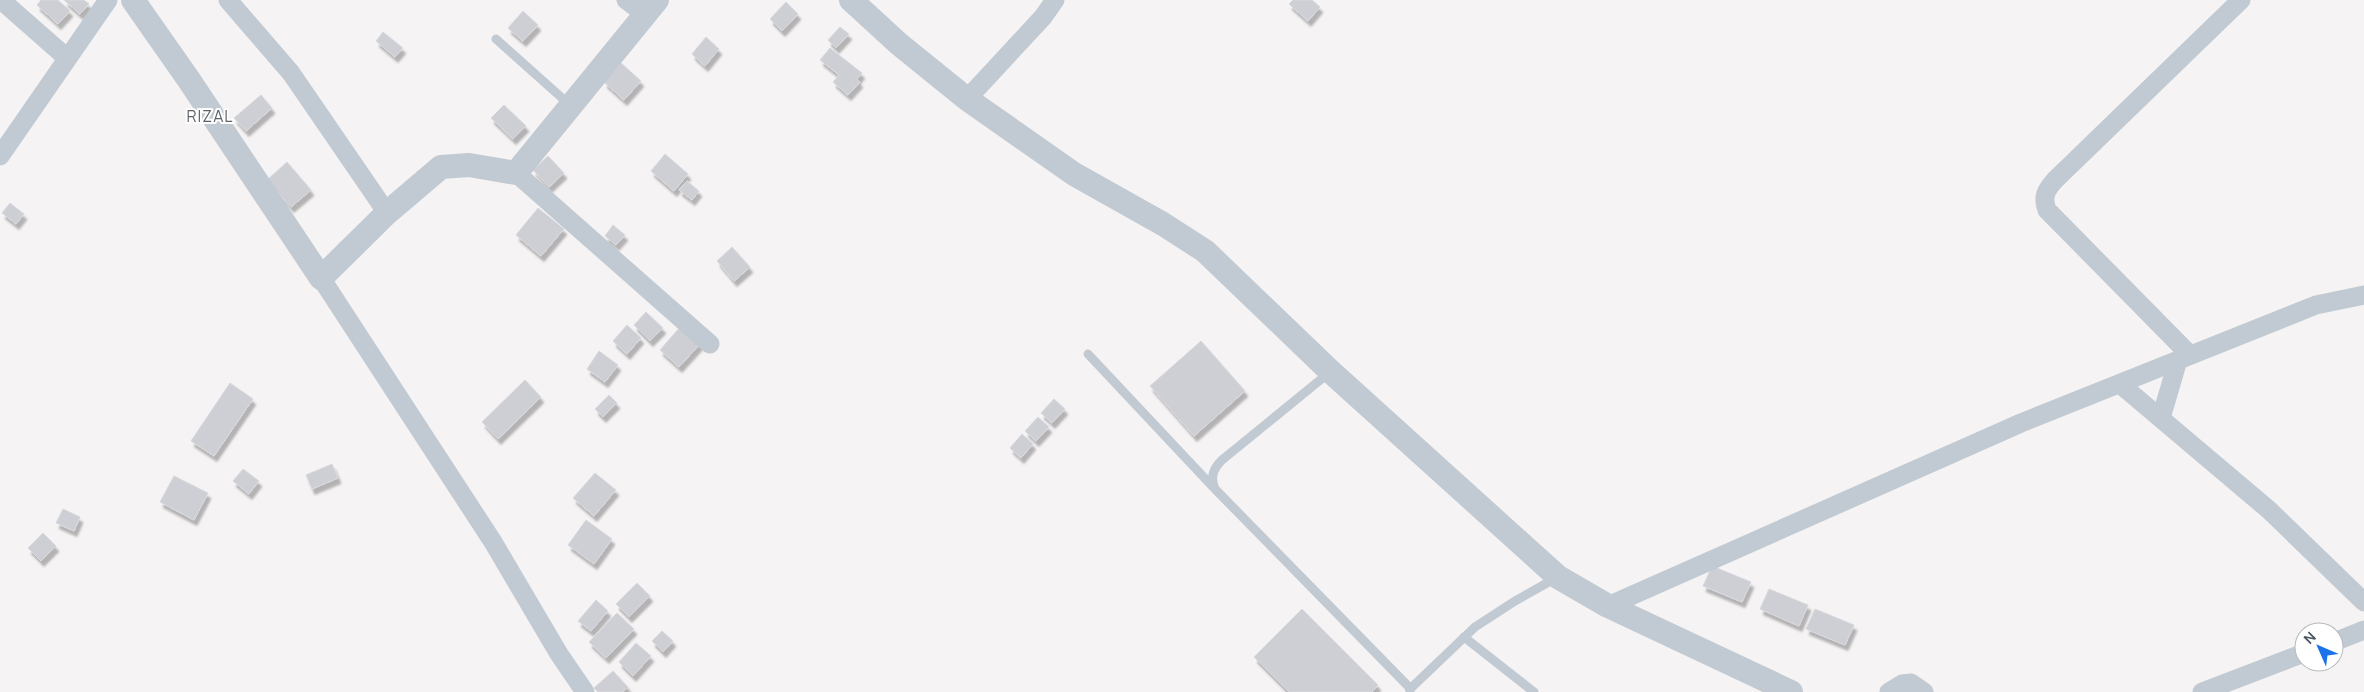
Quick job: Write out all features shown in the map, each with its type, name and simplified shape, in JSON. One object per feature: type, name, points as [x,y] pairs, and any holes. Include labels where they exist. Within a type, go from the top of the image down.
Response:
[{"type":"street","points":[[1,0],[67,58]]},
{"type":"street","points":[[0,156],[108,0]]},
{"type":"street","points":[[133,0],[190,80],[321,278],[493,542],[559,654],[585,692]]},
{"type":"street","points":[[228,0],[291,73],[387,213]]},
{"type":"street","points":[[516,173],[652,8],[626,0]]},
{"type":"street","points":[[851,0],[899,44],[967,99],[1074,174],[1163,224],[1205,251],[1330,371],[1558,577],[1608,606],[1791,692]]},
{"type":"street","points":[[967,99],[1043,17],[1055,0]]},
{"type":"street","points":[[2184,358],[2047,210],[2044,202],[2045,194],[2055,180],[2241,0]]},
{"type":"street","points":[[321,278],[387,213],[441,167],[469,165],[516,173],[710,344]]},
{"type":"street","points":[[1608,606],[2020,423],[2316,305],[2364,295]]},
{"type":"street","points":[[2161,418],[2184,358]]},
{"type":"street","points":[[2120,384],[2269,510],[2364,602]]},
{"type":"street","points":[[2344,638],[2364,630]]},
{"type":"street","points":[[2202,692],[2294,657]]},
{"type":"street","points":[[1889,692],[1902,684],[1911,683],[1924,692]]},
{"type":"lane","points":[[496,39],[571,107]]},
{"type":"lane","points":[[1088,354],[1410,691],[1475,627],[1515,601],[1558,577]]},
{"type":"lane","points":[[1215,489],[1212,475],[1222,460],[1330,371]]},
{"type":"lane","points":[[1464,637],[1534,692]]},
{"type":"building","points":[[41,0],[58,0],[70,11],[58,24],[37,5]]},
{"type":"building","points":[[64,0],[84,0],[89,4],[80,14]]},
{"type":"building","points":[[1293,0],[1312,0],[1320,7],[1308,21],[1289,4]]},
{"type":"building","points":[[786,2],[798,14],[782,31],[770,19]]},
{"type":"building","points":[[523,11],[538,25],[523,41],[508,28]]},
{"type":"building","points":[[840,27],[849,34],[836,48],[828,40]]},
{"type":"building","points":[[383,32],[403,48],[395,57],[376,41]]},
{"type":"building","points":[[706,37],[719,49],[705,66],[692,54]]},
{"type":"building","points":[[830,48],[862,73],[857,79],[860,82],[848,95],[833,82],[839,75],[820,60]]},
{"type":"building","points":[[621,63],[641,81],[624,100],[604,82]]},
{"type":"building","points":[[261,95],[272,108],[246,131],[234,118]]},
{"type":"building","points":[[504,105],[526,126],[513,139],[491,118]]},
{"type":"building","points":[[665,154],[688,174],[674,191],[651,171]]},
{"type":"building","points":[[548,156],[564,173],[549,187],[533,170]]},
{"type":"building","points":[[287,162],[311,190],[291,207],[267,180]]},
{"type":"building","points":[[687,181],[699,191],[692,200],[679,190]]},
{"type":"building","points":[[10,203],[24,214],[16,224],[2,213]]},
{"type":"building","points":[[538,208],[564,229],[541,256],[516,235]]},
{"type":"building","points":[[613,225],[625,235],[616,245],[605,236]]},
{"type":"building","points":[[732,247],[750,267],[734,281],[717,261]]},
{"type":"building","points":[[646,312],[663,328],[650,341],[634,325]]},
{"type":"building","points":[[627,325],[641,338],[627,354],[613,341]]},
{"type":"building","points":[[681,326],[700,344],[679,367],[660,350]]},
{"type":"building","points":[[1201,341],[1245,391],[1194,436],[1150,386]]},
{"type":"building","points":[[599,351],[618,365],[605,382],[587,369]]},
{"type":"building","points":[[525,380],[541,397],[498,439],[482,422]]},
{"type":"building","points":[[230,383],[253,399],[214,456],[191,441]]},
{"type":"building","points":[[609,395],[617,403],[603,417],[595,409]]},
{"type":"building","points":[[1054,399],[1065,409],[1052,423],[1041,413]]},
{"type":"building","points":[[1038,417],[1049,427],[1036,441],[1025,431]]},
{"type":"building","points":[[1022,434],[1033,444],[1021,458],[1010,448]]},
{"type":"building","points":[[332,464],[338,478],[312,489],[306,475]]},
{"type":"building","points":[[243,469],[259,481],[249,494],[233,481]]},
{"type":"building","points":[[595,473],[616,490],[594,516],[573,498]]},
{"type":"building","points":[[174,476],[208,493],[194,520],[160,502]]},
{"type":"building","points":[[63,509],[80,517],[74,531],[56,523]]},
{"type":"building","points":[[586,520],[612,539],[594,564],[568,545]]},
{"type":"building","points":[[43,533],[56,546],[41,561],[28,548]]},
{"type":"building","points":[[1712,566],[1751,582],[1742,602],[1703,586]]},
{"type":"building","points":[[637,583],[650,596],[629,617],[616,604]]},
{"type":"building","points":[[1769,589],[1808,605],[1799,626],[1760,609]]},
{"type":"building","points":[[596,600],[608,611],[591,631],[578,621]]},
{"type":"building","points":[[1302,609],[1378,685],[1372,692],[1289,692],[1254,657]]},
{"type":"building","points":[[1815,609],[1854,625],[1845,645],[1806,629]]},
{"type":"building","points":[[617,613],[634,629],[606,658],[589,642]]},
{"type":"building","points":[[662,631],[673,641],[663,652],[652,641]]},
{"type":"building","points":[[636,643],[651,656],[633,676],[619,662]]},
{"type":"building","points":[[613,671],[628,687],[623,692],[598,692],[594,688]]},
{"type":"district","name":"RIZAL","points":[[210,116]]}]
